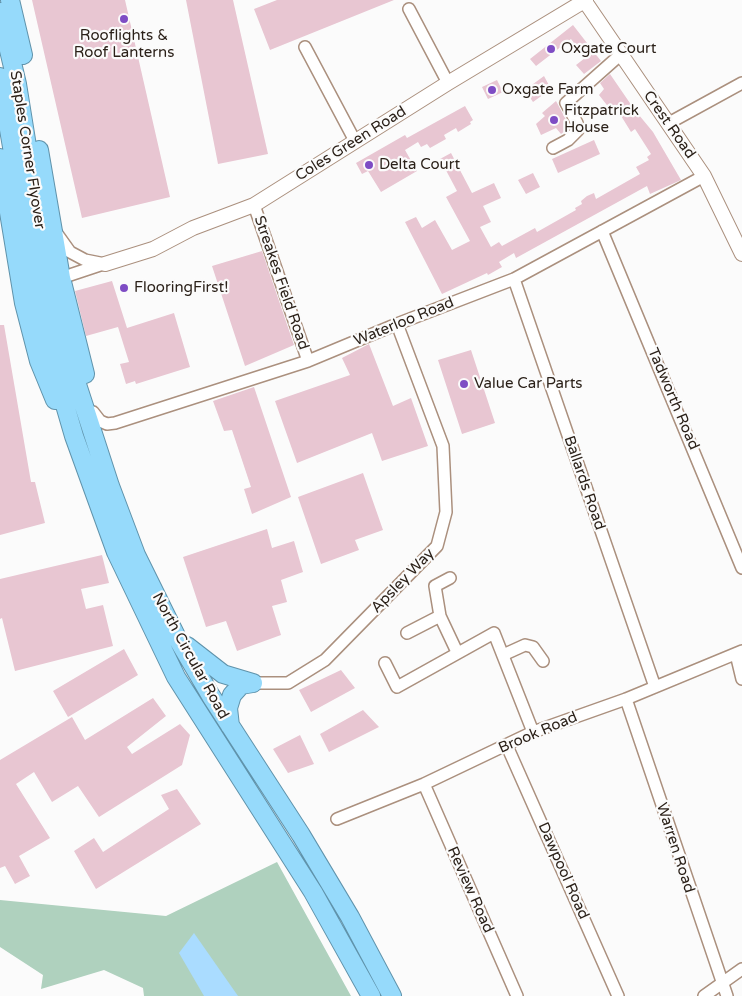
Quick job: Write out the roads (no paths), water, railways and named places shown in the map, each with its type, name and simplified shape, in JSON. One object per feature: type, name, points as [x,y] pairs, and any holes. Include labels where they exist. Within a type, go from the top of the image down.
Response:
[{"type":"highway","points":[[10,0],[22,50],[54,229],[49,286],[93,412],[102,459]]},
{"type":"highway","name":"Staples Corner Flyover","points":[[0,12],[6,82],[49,286]]},
{"type":"highway","points":[[0,158],[18,272],[38,361],[44,379],[74,436]]},
{"type":"highway","name":"North Circular Road","points":[[49,286],[44,332],[74,436],[116,552],[176,677],[313,892],[371,996]]},
{"type":"highway","name":"North Circular Road","points":[[49,286],[58,329],[136,555],[177,638],[231,728],[301,835],[350,917],[392,996]]},
{"type":"highway","points":[[177,638],[210,666],[223,674],[253,683]]},
{"type":"highway","points":[[231,728],[228,708],[232,695],[241,685],[253,683]]},
{"type":"street","name":"Crest Road","points":[[585,0],[704,176],[742,254]]},
{"type":"street","name":"Coles Green Road","points":[[49,286],[105,264],[153,249],[193,228],[254,205],[448,83],[585,0]]},
{"type":"street","points":[[408,9],[448,83]]},
{"type":"street","points":[[304,47],[356,141]]},
{"type":"street","points":[[553,148],[568,140],[578,130],[577,122],[566,104],[620,54]]},
{"type":"street","points":[[669,123],[742,83]]},
{"type":"street","name":"Waterloo Road","points":[[93,412],[100,421],[107,424],[114,423],[308,361],[514,279],[704,176]]},
{"type":"street","name":"Streakes Field Road","points":[[254,205],[308,361]]},
{"type":"street","points":[[54,229],[70,252],[84,260],[105,264]]},
{"type":"street","name":"Tadworth Road","points":[[602,231],[742,568]]},
{"type":"street","name":"Ballards Road","points":[[514,279],[655,687]]},
{"type":"street","name":"Apsley Way","points":[[253,683],[288,684],[325,660],[437,546],[446,512],[443,446],[397,324]]},
{"type":"street","points":[[450,578],[435,586],[440,616],[457,652]]},
{"type":"street","points":[[406,633],[440,616]]},
{"type":"street","points":[[385,663],[397,687],[494,633],[533,732]]},
{"type":"street","points":[[503,655],[525,645],[533,648],[543,660]]},
{"type":"street","points":[[739,653],[742,679]]},
{"type":"street","name":"Brook Road","points":[[337,819],[424,784],[533,732],[655,687],[739,653]]},
{"type":"street","name":"Warren Road","points":[[626,698],[721,983],[727,996]]},
{"type":"street","name":"Dawpool Road","points":[[507,746],[618,996]]},
{"type":"street","name":"Review Road","points":[[424,784],[517,996]]},
{"type":"street","points":[[704,996],[742,970]]},
{"type":"water","points":[[194,933],[238,996],[204,996],[179,953]]},
{"type":"place","name":"Rooflights & Roof Lanterns","points":[[124,19]]},
{"type":"place","name":"Oxgate Court","points":[[551,49]]},
{"type":"place","name":"Oxgate Farm","points":[[492,90]]},
{"type":"place","name":"Fitzpatrick House","points":[[554,120]]},
{"type":"place","name":"Delta Court","points":[[369,165]]},
{"type":"place","name":"FlooringFirst!","points":[[124,288]]},
{"type":"place","name":"Value Car Parts","points":[[464,384]]}]
